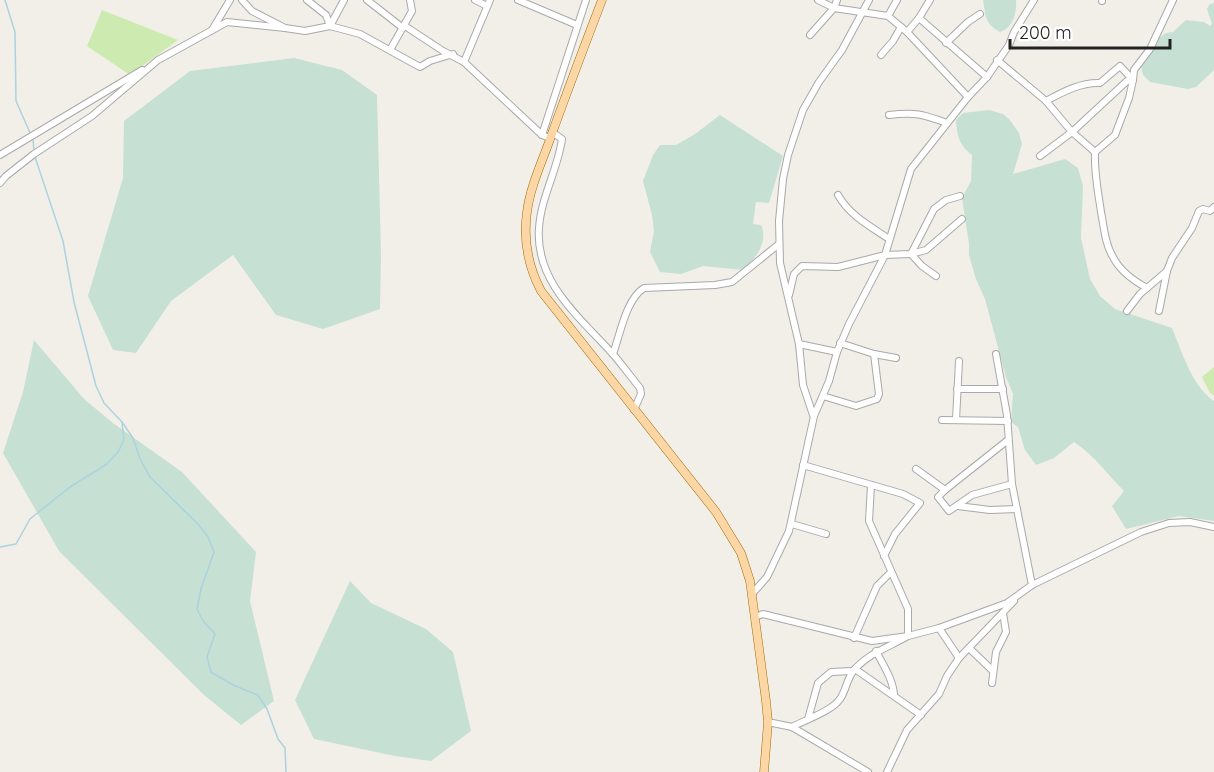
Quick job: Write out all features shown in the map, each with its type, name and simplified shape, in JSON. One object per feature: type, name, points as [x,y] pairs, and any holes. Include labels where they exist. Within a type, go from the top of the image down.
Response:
[{"type":"main road","points":[[602,0],[548,135],[527,212],[526,243],[532,274],[558,314],[723,522],[743,559],[752,594],[768,722],[764,772]]},
{"type":"street","points":[[212,30],[230,0]]},
{"type":"street","points":[[242,0],[252,11],[285,28]]},
{"type":"street","points":[[307,0],[326,15],[330,26]]},
{"type":"street","points":[[330,26],[344,0]]},
{"type":"street","points":[[367,0],[404,27],[443,51],[453,54],[548,135],[562,139],[546,193],[539,228],[540,256],[550,281],[640,388],[641,394],[634,410]]},
{"type":"street","points":[[390,50],[412,11],[410,0]]},
{"type":"street","points":[[464,62],[488,3],[476,0]]},
{"type":"street","points":[[518,0],[577,25]]},
{"type":"street","points":[[548,135],[577,25],[586,0]]},
{"type":"street","points":[[818,0],[834,8],[888,16],[907,32],[968,97]]},
{"type":"street","points":[[810,36],[834,8],[837,0]]},
{"type":"street","points":[[814,416],[803,385],[799,344],[780,263],[779,221],[783,180],[788,155],[803,110],[819,82],[842,50],[869,0]]},
{"type":"street","points":[[888,16],[897,0]]},
{"type":"street","points":[[907,32],[930,0]]},
{"type":"street","points":[[752,594],[767,577],[792,524],[814,416],[829,381],[840,343],[885,255],[911,169],[968,97],[987,77],[1009,45],[1014,32],[1034,0]]},
{"type":"street","points":[[1095,152],[1115,135],[1129,98],[1134,70],[1150,49],[1173,0]]},
{"type":"street","points":[[946,43],[980,14]]},
{"type":"street","points":[[919,18],[987,77]]},
{"type":"street","points":[[0,155],[158,60],[227,22],[305,31],[330,26],[360,34],[420,67],[430,61],[453,54]]},
{"type":"street","points":[[881,55],[901,27]]},
{"type":"street","points":[[0,183],[34,154],[92,116],[158,60]]},
{"type":"street","points":[[997,60],[1046,101],[1072,132],[1095,152],[1095,187],[1104,230],[1113,257],[1136,282],[1148,288]]},
{"type":"street","points":[[1046,101],[1090,83],[1100,83],[1119,66],[1133,80]]},
{"type":"street","points":[[1040,156],[1072,132],[1127,81],[1133,80]]},
{"type":"street","points":[[889,115],[912,112],[947,123]]},
{"type":"street","points":[[838,195],[845,208],[853,215],[889,239]]},
{"type":"street","points":[[911,254],[934,208],[946,200],[960,196]]},
{"type":"street","points":[[1159,310],[1172,258],[1192,228],[1199,211],[1203,209],[1210,211],[1214,207]]},
{"type":"street","points":[[788,298],[794,274],[802,266],[838,267],[885,255],[911,254],[926,250],[962,219]]},
{"type":"street","points":[[613,354],[630,302],[636,293],[644,288],[715,285],[732,282],[779,244]]},
{"type":"street","points":[[911,254],[936,276]]},
{"type":"street","points":[[1127,311],[1140,294],[1167,271]]},
{"type":"street","points":[[840,343],[874,354],[897,358]]},
{"type":"street","points":[[799,344],[837,352]]},
{"type":"street","points":[[823,396],[856,406],[877,399],[879,394],[874,354]]},
{"type":"street","points":[[996,354],[1008,421],[1012,484],[1029,587]]},
{"type":"street","points":[[956,420],[959,361]]},
{"type":"street","points":[[957,389],[1003,389]]},
{"type":"street","points":[[942,420],[1008,421]]},
{"type":"street","points":[[1008,440],[938,497],[951,511],[972,495],[1012,484]]},
{"type":"street","points":[[803,465],[903,494],[920,503],[895,534],[884,556]]},
{"type":"street","points":[[916,469],[945,490]]},
{"type":"street","points":[[871,485],[869,521],[908,609],[908,636]]},
{"type":"street","points":[[958,506],[990,510],[1017,509]]},
{"type":"street","points":[[755,617],[763,614],[872,641],[908,636],[939,628],[1007,603],[1029,587],[1141,532],[1169,523],[1190,522],[1214,527]]},
{"type":"street","points":[[792,524],[826,534]]},
{"type":"street","points":[[854,638],[878,586],[891,572]]},
{"type":"street","points":[[887,772],[907,730],[939,694],[959,658],[1029,587]]},
{"type":"street","points":[[992,683],[996,652],[1006,632],[1003,613]]},
{"type":"street","points":[[939,628],[959,658]]},
{"type":"street","points":[[792,727],[835,705],[842,697],[853,670],[876,651],[891,646],[908,636]]},
{"type":"street","points":[[969,648],[993,671]]},
{"type":"street","points":[[876,651],[889,674],[894,694]]},
{"type":"street","points":[[808,718],[818,683],[831,672],[853,670],[894,694],[921,715]]},
{"type":"street","points":[[768,722],[792,727],[868,772]]},
{"type":"green space","points":[[983,0],[1016,0],[1015,15],[1011,24],[1000,32],[991,25],[987,19]]},
{"type":"green space","points":[[1214,3],[1214,70],[1196,87],[1188,89],[1150,82],[1143,75],[1141,66],[1156,40],[1166,33],[1173,32],[1186,20],[1204,22],[1210,26],[1212,24],[1207,9],[1210,4]]},
{"type":"green space","points":[[102,10],[178,40],[130,75],[87,46]]},
{"type":"green space","points":[[294,58],[342,70],[377,95],[380,309],[323,329],[276,315],[233,255],[171,301],[136,353],[113,350],[88,296],[123,178],[124,121],[190,71]]},
{"type":"green space","points":[[989,110],[1003,114],[1019,133],[1022,144],[1013,174],[1065,159],[1078,168],[1083,186],[1081,238],[1090,279],[1100,296],[1115,309],[1172,328],[1194,378],[1206,395],[1214,401],[1214,521],[1179,516],[1126,529],[1112,506],[1124,491],[1081,447],[1074,442],[1054,458],[1036,465],[1025,450],[1018,427],[1011,422],[1013,394],[1006,377],[985,299],[969,255],[962,198],[971,181],[972,155],[964,148],[960,140],[956,120],[963,113]]},
{"type":"green space","points":[[720,115],[783,156],[769,203],[756,202],[753,224],[761,225],[763,231],[760,250],[743,270],[703,266],[681,274],[660,272],[650,252],[654,231],[643,181],[653,155],[660,145],[676,145]]},
{"type":"green space","points":[[34,340],[84,399],[113,423],[182,472],[256,552],[250,601],[274,701],[241,725],[204,695],[59,551],[3,453],[23,392]]},
{"type":"green space","points":[[1214,367],[1214,396],[1202,377]]},
{"type":"green space","points":[[350,581],[371,603],[426,629],[453,652],[471,731],[431,761],[314,739],[295,700]]},
{"type":"waterway","points":[[5,0],[15,32],[16,101],[31,135]]},
{"type":"waterway","points":[[33,139],[34,152]]},
{"type":"waterway","points":[[35,157],[63,241],[74,302],[96,386],[104,403],[133,438],[140,459],[150,477],[198,524],[208,537],[214,552],[201,589],[197,609],[203,621],[215,634],[207,657],[211,672],[233,685],[258,695],[267,709],[278,739],[285,748],[286,772]]},
{"type":"waterway","points":[[0,547],[16,544],[30,519],[70,487],[107,464],[118,452],[124,440],[122,422]]}]
